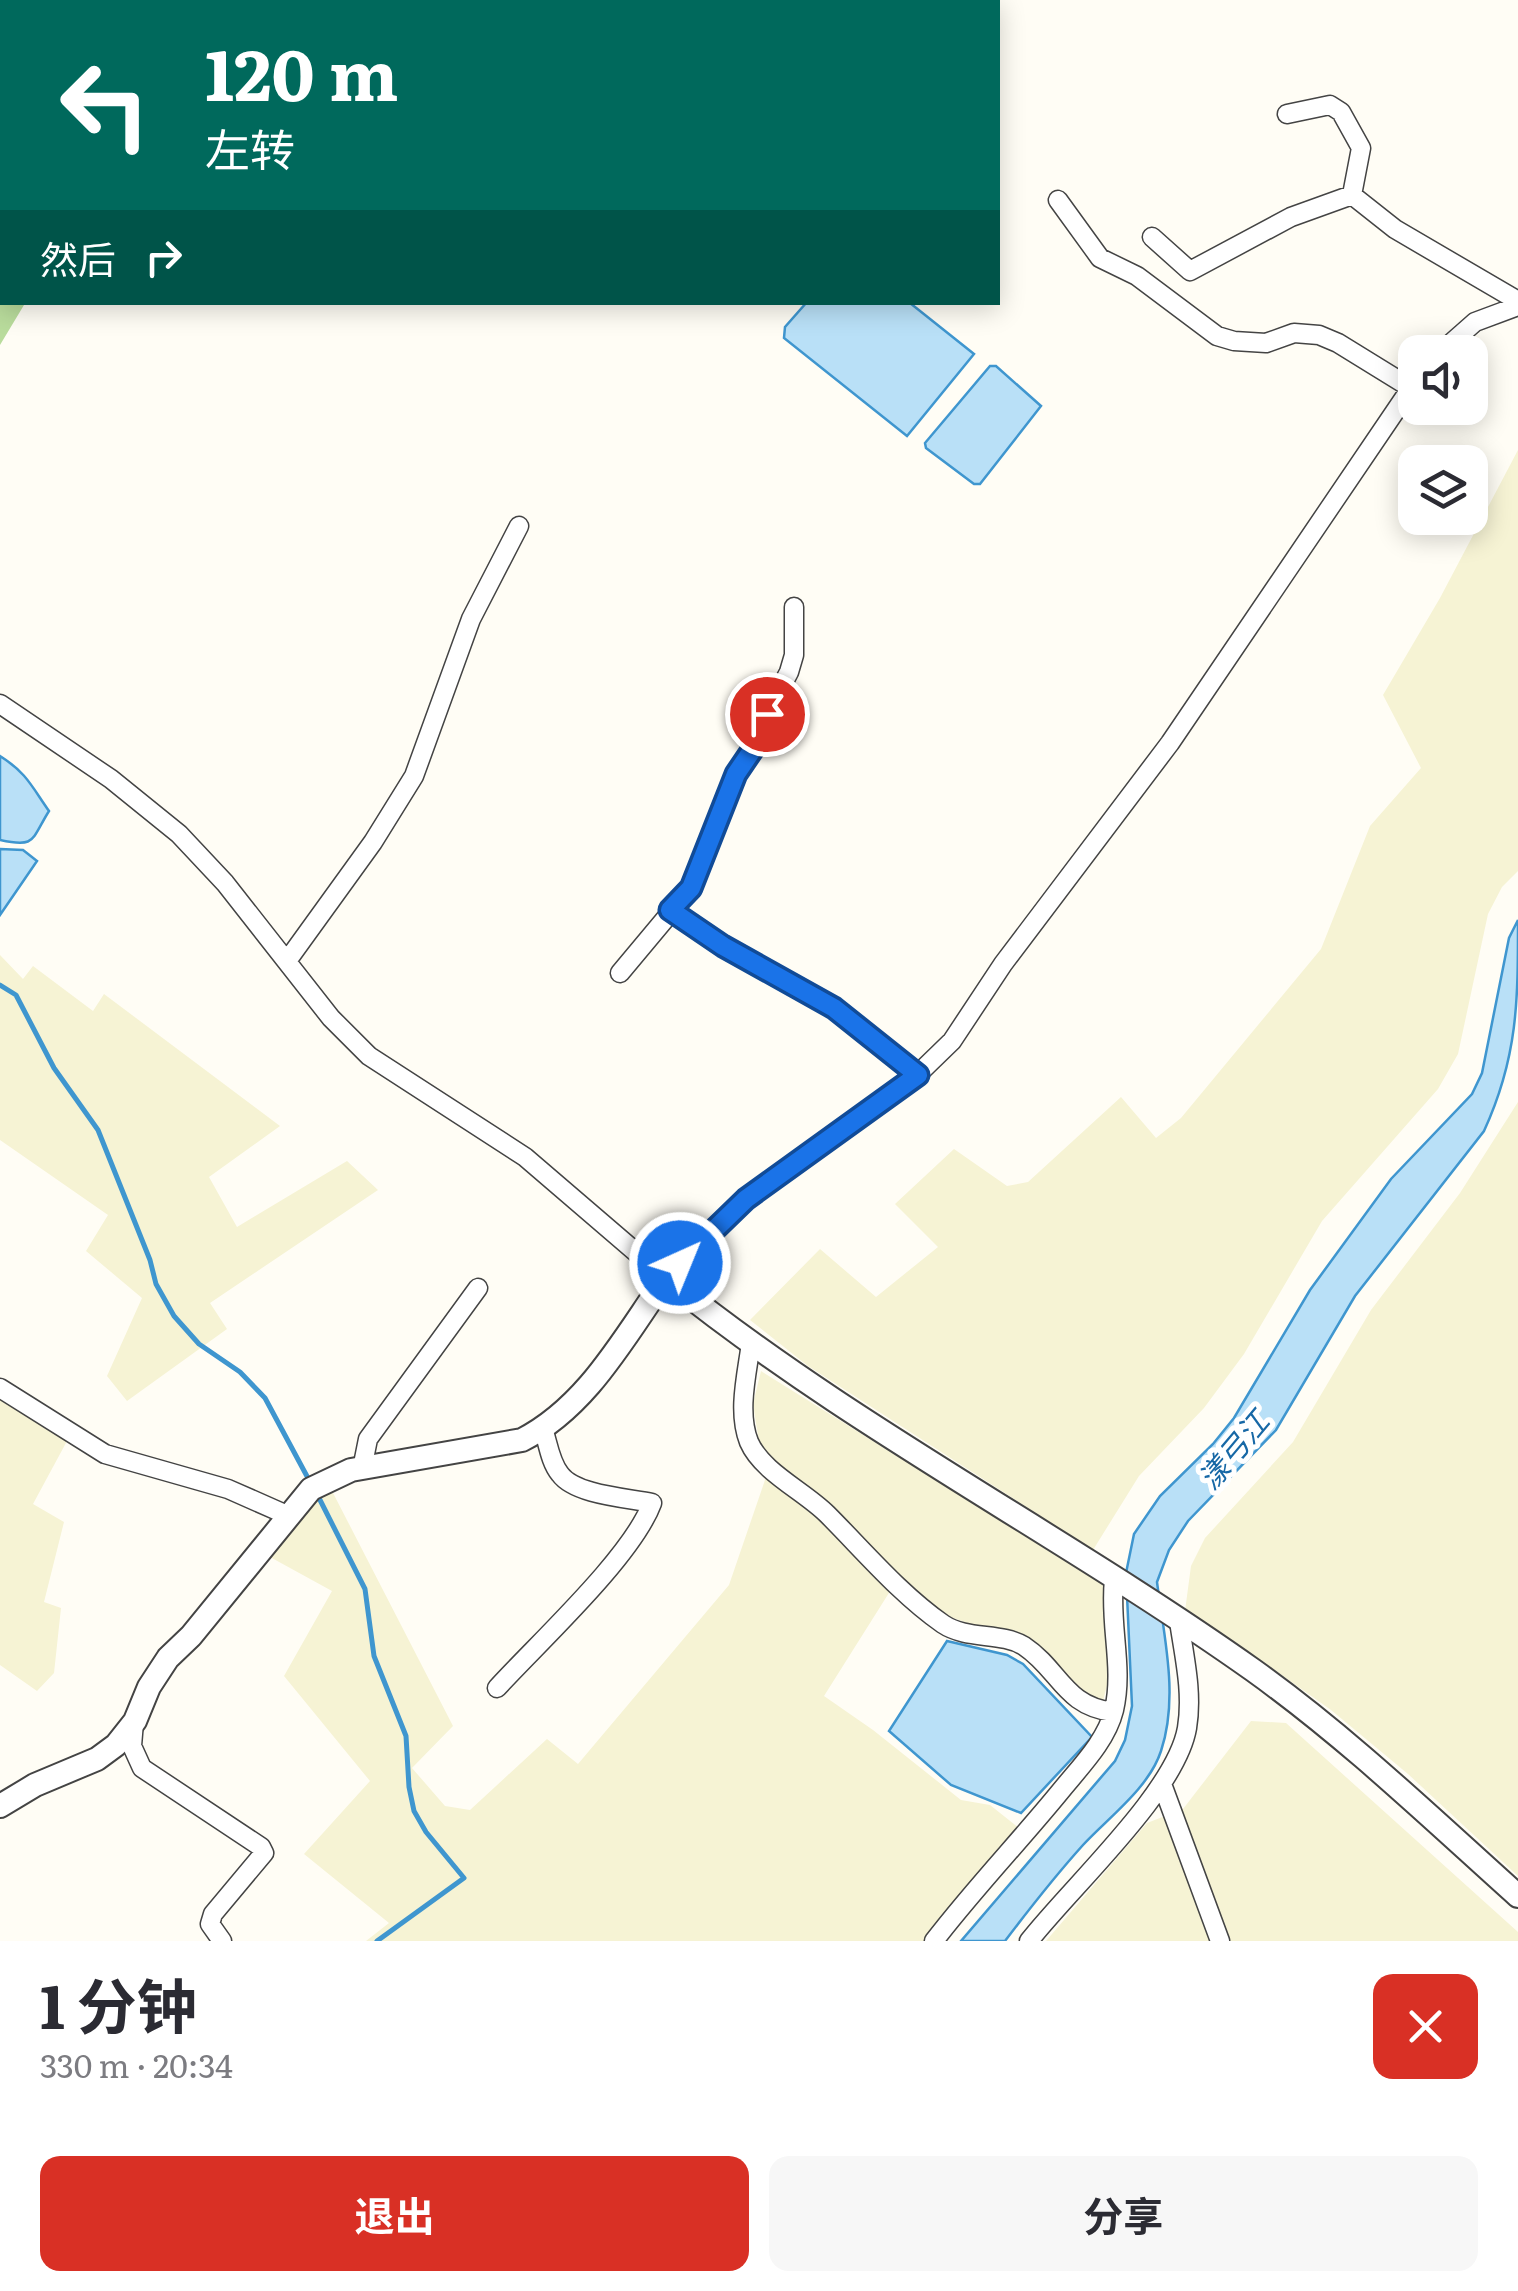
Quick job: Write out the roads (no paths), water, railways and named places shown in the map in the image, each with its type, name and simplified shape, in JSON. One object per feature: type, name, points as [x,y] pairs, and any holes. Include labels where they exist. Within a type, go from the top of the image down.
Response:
[{"type":"street","points":[[1288,114],[1330,105],[1341,112],[1361,148],[1352,195]]},
{"type":"street","points":[[1152,236],[1190,272],[1291,217],[1352,195]]},
{"type":"street","points":[[1352,195],[1395,230],[1518,304]]},
{"type":"street","points":[[1058,200],[1100,258],[1137,276],[1217,336],[1266,343],[1294,333],[1318,334],[1398,377]]},
{"type":"street","points":[[1460,335],[1476,322],[1518,304]]},
{"type":"street","points":[[0,1806],[19,1793],[97,1759],[116,1745],[134,1721],[158,1672],[299,1500],[326,1480],[362,1469],[522,1440],[543,1428],[585,1393],[666,1278],[746,1199],[918,1075],[952,1040],[1002,964],[1170,743],[1398,407]]},
{"type":"street","points":[[287,961],[374,842],[414,776],[471,619],[519,526]]},
{"type":"street","points":[[620,973],[691,888],[736,774],[757,743],[789,672],[794,655],[794,607]]},
{"type":"street","points":[[0,704],[157,815],[225,883],[331,1018],[369,1056],[526,1157],[666,1278],[750,1344],[1251,1669],[1326,1725],[1518,1896]]},
{"type":"street","points":[[670,910],[723,946],[834,1008],[918,1075]]},
{"type":"street","points":[[362,1469],[368,1439],[478,1288]]},
{"type":"street","points":[[750,1344],[744,1426],[755,1452],[824,1512],[870,1561],[945,1625],[962,1633],[1022,1646],[1080,1702],[1113,1712]]},
{"type":"street","points":[[0,1388],[105,1454],[228,1489],[287,1515]]},
{"type":"street","points":[[496,1688],[616,1559],[652,1503],[572,1485],[560,1474],[543,1428]]},
{"type":"street","points":[[934,1941],[1107,1730],[1118,1673],[1112,1614],[1118,1582]]},
{"type":"street","points":[[1029,1941],[1162,1784],[1178,1757],[1190,1701],[1173,1617]]},
{"type":"street","points":[[134,1721],[132,1746],[142,1768],[261,1847],[264,1854],[213,1914],[210,1924],[222,1941]]},
{"type":"street","points":[[1162,1784],[1220,1941]]},
{"type":"water","points":[[804,305],[913,305],[974,354],[907,436],[784,338],[785,327]]},
{"type":"water","points":[[990,366],[996,366],[1041,406],[980,484],[974,484],[926,448],[925,443]]},
{"type":"water","points":[[0,756],[23,775],[49,811],[27,842],[0,840]]},
{"type":"water","points":[[0,849],[23,850],[37,861],[0,915]]},
{"type":"water","name":"漾弓江","points":[[1518,920],[1510,1053],[1484,1131],[1355,1296],[1276,1430],[1188,1521],[1169,1550],[1157,1582],[1168,1667],[1169,1710],[1155,1765],[1138,1790],[1083,1845],[1005,1941],[961,1941],[1115,1761],[1125,1740],[1132,1706],[1126,1573],[1134,1534],[1160,1496],[1234,1418],[1310,1290],[1391,1179],[1472,1094],[1482,1073],[1509,938]]},
{"type":"water","points":[[947,1641],[1007,1655],[1023,1664],[1092,1737],[1021,1813],[951,1785],[889,1731]]},
{"type":"waterway","points":[[0,985],[16,995],[54,1068],[98,1130],[156,1284],[174,1316],[199,1344],[240,1372],[265,1398],[309,1480]]},
{"type":"waterway","points":[[317,1494],[365,1589],[374,1656],[406,1736],[414,1811],[464,1878],[377,1941]]}]
